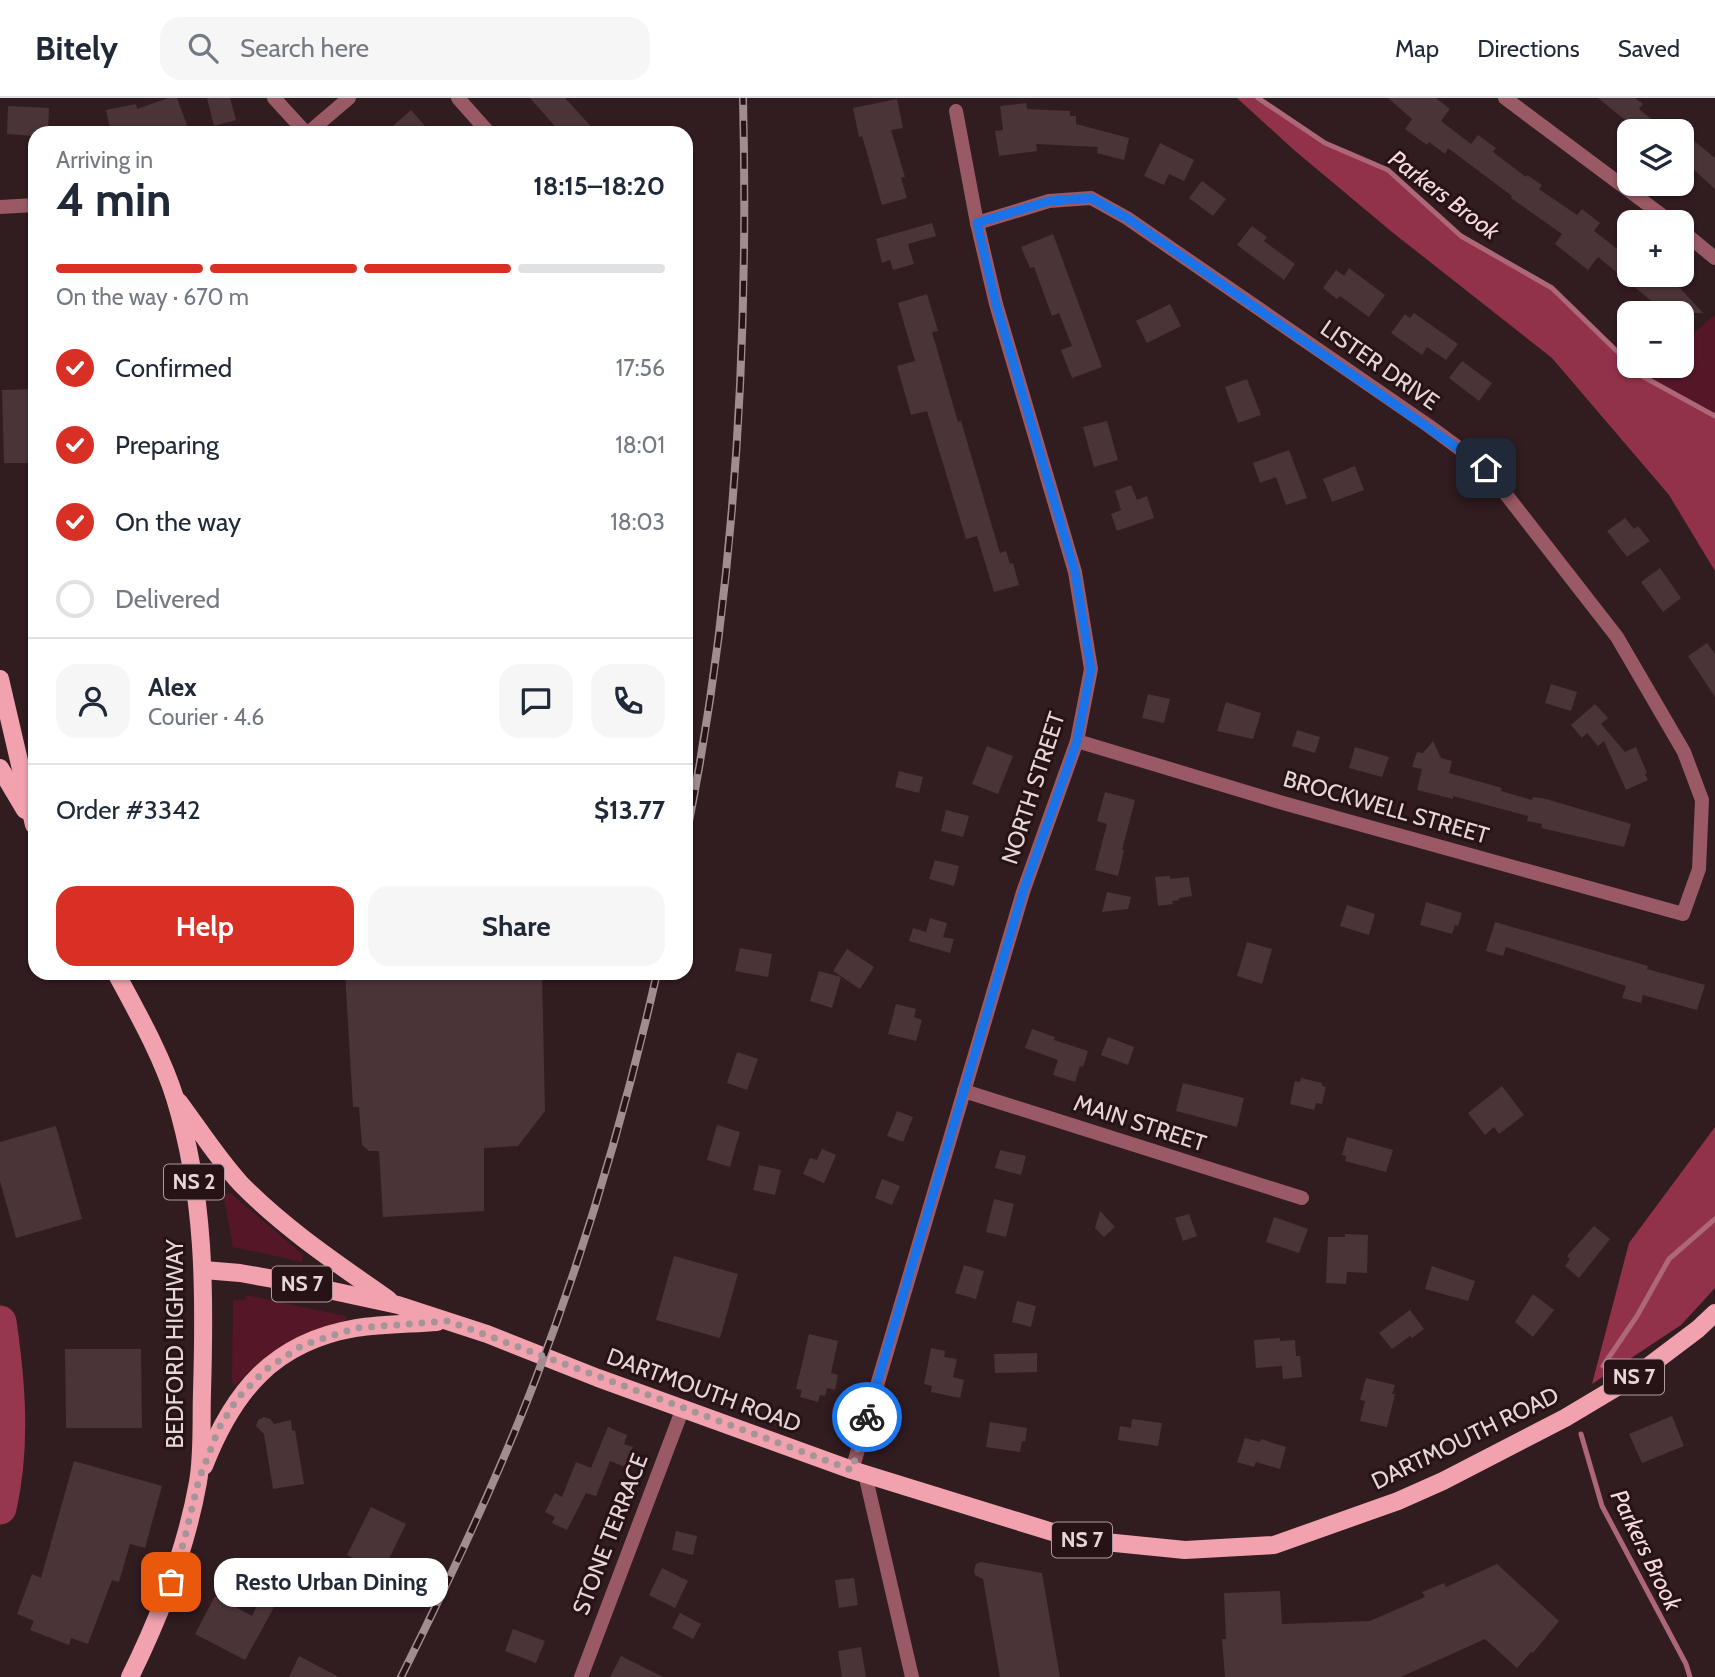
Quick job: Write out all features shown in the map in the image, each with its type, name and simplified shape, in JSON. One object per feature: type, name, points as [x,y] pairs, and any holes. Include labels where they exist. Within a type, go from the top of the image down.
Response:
[{"type":"main road","points":[[0,679],[28,799]]},
{"type":"main road","points":[[0,768],[28,815]]},
{"type":"main road","name":"BEDFORD HIGHWAY","points":[[119,980],[175,1096],[190,1158],[204,1270],[199,1479],[171,1582],[130,1677]]},
{"type":"main road","points":[[175,1096],[231,1172],[250,1192],[299,1235],[398,1306]]},
{"type":"main road","name":"DARTMOUTH ROAD","points":[[204,1270],[285,1281],[398,1306],[448,1321],[858,1472],[1075,1539],[1185,1550],[1274,1545],[1398,1501],[1443,1481],[1565,1418],[1637,1375],[1715,1313]]},
{"type":"main road","points":[[199,1479],[219,1428],[237,1399],[256,1377],[276,1361],[303,1345],[356,1328],[448,1321]]},
{"type":"street","points":[[274,98],[300,126]]},
{"type":"street","points":[[315,126],[349,98]]},
{"type":"street","points":[[458,98],[483,126]]},
{"type":"street","points":[[1505,98],[1655,210]]},
{"type":"street","name":"NORTH STREET","points":[[858,1472],[964,1091],[1023,892],[1077,741],[1091,669],[1075,572],[996,304],[977,223],[957,111]]},
{"type":"street","name":"LISTER DRIVE","points":[[977,223],[1049,201],[1091,198],[1127,218],[1486,468],[1617,637],[1684,752],[1702,800],[1699,869],[1684,914]]},
{"type":"street","points":[[0,207],[28,205]]},
{"type":"street","points":[[1694,241],[1715,258]]},
{"type":"street","name":"BROCKWELL STREET","points":[[1077,741],[1283,803],[1684,914]]},
{"type":"street","name":"MAIN STREET","points":[[964,1091],[1302,1198]]},
{"type":"street","name":"STONE TERRACE","points":[[581,1677],[683,1408]]},
{"type":"street","points":[[858,1472],[912,1677]]},
{"type":"shaded area","points":[[1237,98],[1258,98],[1325,143],[1388,170],[1461,236],[1552,288],[1617,351],[1617,378],[1646,378],[1715,416],[1715,571],[1669,495],[1552,358],[1392,232]]},
{"type":"shaded area","points":[[1715,315],[1715,416],[1646,378],[1694,378],[1694,333]]},
{"type":"shaded area","points":[[1715,1127],[1715,1288],[1681,1325],[1592,1384],[1629,1243]]},
{"type":"shaded area","points":[[229,1192],[303,1255],[302,1262],[233,1247],[224,1198]]},
{"type":"shaded area","points":[[246,1295],[345,1316],[346,1320],[315,1331],[272,1354],[235,1386],[232,1382],[233,1300],[245,1300]]},
{"type":"building","points":[[168,98],[177,98],[187,126],[109,126],[106,110],[136,104],[137,109]]},
{"type":"building","points":[[207,98],[230,98],[236,120],[214,126]]},
{"type":"building","points":[[530,98],[565,98],[591,126],[555,126]]},
{"type":"building","points":[[1388,98],[1436,98],[1450,109],[1441,121],[1471,144],[1478,135],[1496,148],[1493,152],[1526,177],[1527,175],[1542,185],[1539,189],[1577,215],[1582,209],[1600,223],[1594,231],[1617,249],[1617,273],[1598,257],[1588,270],[1555,244],[1562,234],[1448,148],[1445,154],[1405,129],[1412,119]]},
{"type":"building","points":[[1598,98],[1635,98],[1643,104],[1639,109],[1651,119],[1624,119]]},
{"type":"building","points":[[897,99],[903,128],[891,130],[905,177],[901,178],[907,198],[882,205],[862,136],[859,137],[853,108]]},
{"type":"building","points":[[1026,103],[1027,109],[1070,111],[1070,116],[1076,116],[1076,124],[1129,138],[1124,160],[1097,153],[1098,147],[1036,144],[1037,151],[999,156],[995,131],[1003,130],[1000,106]]},
{"type":"building","points":[[8,106],[49,108],[48,126],[28,126],[28,136],[7,134]]},
{"type":"building","points":[[411,110],[425,126],[393,126]]},
{"type":"building","points":[[1694,141],[1715,158],[1715,189],[1694,170]]},
{"type":"building","points":[[1160,143],[1194,160],[1184,181],[1169,174],[1164,185],[1144,176]]},
{"type":"building","points":[[1202,181],[1226,199],[1213,216],[1189,198]]},
{"type":"building","points":[[932,223],[936,236],[908,244],[914,264],[893,270],[890,260],[882,263],[876,239]]},
{"type":"building","points":[[1252,226],[1267,237],[1264,241],[1295,264],[1284,280],[1237,245]]},
{"type":"building","points":[[1053,234],[1102,367],[1072,378],[1061,350],[1072,346],[1059,313],[1052,316],[1034,267],[1030,268],[1021,247]]},
{"type":"building","points":[[1349,268],[1385,295],[1369,317],[1340,296],[1337,299],[1323,288],[1336,270],[1344,276]]},
{"type":"building","points":[[1634,287],[1678,287],[1692,301],[1651,301]]},
{"type":"building","points":[[927,294],[938,331],[932,332],[958,422],[961,421],[1000,553],[1006,551],[1010,564],[1013,563],[1019,585],[994,592],[977,536],[966,539],[927,411],[911,415],[897,366],[915,361],[898,303]]},
{"type":"building","points":[[1694,303],[1703,313],[1694,313]]},
{"type":"building","points":[[1170,304],[1181,326],[1147,343],[1136,321]]},
{"type":"building","points":[[1414,313],[1458,344],[1446,360],[1427,347],[1422,355],[1391,333],[1405,314],[1410,318]]},
{"type":"building","points":[[1462,361],[1492,383],[1479,401],[1449,378]]},
{"type":"building","points":[[1247,379],[1261,415],[1238,423],[1225,387]]},
{"type":"building","points":[[28,389],[28,463],[4,463],[2,390]]},
{"type":"building","points":[[1107,421],[1118,460],[1094,467],[1083,427]]},
{"type":"building","points":[[1289,450],[1307,498],[1286,505],[1276,477],[1260,483],[1253,463]]},
{"type":"building","points":[[1355,466],[1364,490],[1332,502],[1323,479]]},
{"type":"building","points":[[1131,485],[1137,500],[1147,496],[1154,518],[1117,531],[1111,514],[1121,510],[1115,491]]},
{"type":"building","points":[[1625,518],[1634,529],[1638,526],[1650,541],[1627,557],[1607,531]]},
{"type":"building","points":[[1660,568],[1681,598],[1663,612],[1641,582]]},
{"type":"building","points":[[1707,643],[1715,654],[1715,697],[1688,656]]},
{"type":"building","points":[[1551,684],[1577,692],[1571,711],[1545,703]]},
{"type":"building","points":[[1148,694],[1170,699],[1164,723],[1142,718]]},
{"type":"building","points":[[1226,702],[1261,713],[1253,739],[1217,731]]},
{"type":"building","points":[[1595,704],[1608,718],[1601,724],[1625,752],[1636,747],[1648,780],[1626,790],[1604,741],[1598,746],[1587,733],[1582,738],[1571,725]]},
{"type":"building","points":[[1297,730],[1320,737],[1315,753],[1292,746]]},
{"type":"building","points":[[1433,741],[1441,758],[1452,761],[1449,773],[1502,788],[1501,791],[1532,800],[1533,797],[1546,799],[1631,824],[1624,847],[1541,828],[1542,824],[1527,821],[1528,816],[1453,796],[1453,799],[1417,790],[1422,769],[1412,767],[1417,752],[1423,753]]},
{"type":"building","points":[[987,746],[1013,756],[998,794],[972,784]]},
{"type":"building","points":[[1355,747],[1389,757],[1382,777],[1349,768]]},
{"type":"building","points":[[899,771],[923,777],[919,793],[895,787]]},
{"type":"building","points":[[1105,792],[1135,800],[1118,876],[1095,870],[1107,824],[1097,821]]},
{"type":"building","points":[[946,810],[969,816],[963,837],[941,831]]},
{"type":"building","points":[[935,860],[959,866],[954,886],[929,879]]},
{"type":"building","points":[[1170,876],[1170,879],[1189,877],[1192,896],[1179,898],[1172,901],[1173,904],[1158,906],[1155,877]]},
{"type":"building","points":[[1107,892],[1131,897],[1128,909],[1102,912]]},
{"type":"building","points":[[1426,902],[1462,913],[1452,934],[1420,925]]},
{"type":"building","points":[[1347,905],[1375,914],[1369,935],[1340,926]]},
{"type":"building","points":[[930,918],[947,923],[943,937],[954,939],[950,953],[909,941],[913,928],[926,932]]},
{"type":"building","points":[[1495,922],[1705,985],[1697,1010],[1643,995],[1641,1003],[1622,998],[1626,986],[1506,947],[1503,956],[1486,951]]},
{"type":"building","points":[[1247,942],[1272,949],[1262,984],[1237,976]]},
{"type":"building","points":[[740,948],[772,954],[768,977],[735,971]]},
{"type":"building","points":[[847,949],[874,967],[860,989],[833,971]]},
{"type":"building","points":[[819,971],[841,977],[832,1008],[810,1001]]},
{"type":"building","points":[[345,980],[542,980],[545,1111],[518,1146],[484,1148],[484,1211],[383,1217],[379,1151],[369,1151],[362,1145],[359,1107],[353,1107]]},
{"type":"building","points":[[896,1004],[916,1009],[914,1017],[922,1020],[916,1041],[888,1034]]},
{"type":"building","points":[[1032,1029],[1055,1037],[1054,1040],[1088,1051],[1075,1082],[1053,1075],[1058,1060],[1025,1048]]},
{"type":"building","points":[[1108,1037],[1134,1047],[1128,1065],[1101,1055]]},
{"type":"building","points":[[737,1052],[758,1059],[747,1090],[727,1083]]},
{"type":"building","points":[[1301,1078],[1322,1083],[1322,1086],[1326,1087],[1322,1104],[1316,1103],[1314,1110],[1290,1104],[1295,1081],[1300,1082]]},
{"type":"building","points":[[1183,1083],[1244,1098],[1237,1127],[1176,1111]]},
{"type":"building","points":[[1502,1086],[1524,1115],[1499,1134],[1494,1127],[1485,1135],[1468,1113]]},
{"type":"building","points":[[897,1111],[913,1117],[903,1142],[887,1136]]},
{"type":"building","points":[[717,1125],[740,1132],[730,1167],[707,1160]]},
{"type":"building","points":[[56,1126],[82,1219],[16,1238],[0,1181],[0,1142]]},
{"type":"building","points":[[1347,1137],[1393,1150],[1386,1172],[1345,1161],[1346,1156],[1342,1155]]},
{"type":"building","points":[[822,1149],[836,1155],[824,1183],[803,1174],[810,1158],[817,1160]]},
{"type":"building","points":[[1000,1150],[1026,1156],[1021,1175],[995,1168]]},
{"type":"building","points":[[759,1165],[781,1170],[775,1195],[753,1190]]},
{"type":"building","points":[[882,1179],[900,1186],[892,1205],[875,1198]]},
{"type":"building","points":[[994,1199],[1014,1204],[1006,1237],[986,1232]]},
{"type":"building","points":[[1100,1211],[1115,1227],[1104,1237],[1095,1228]]},
{"type":"building","points":[[1189,1214],[1197,1236],[1183,1241],[1175,1218]]},
{"type":"building","points":[[1274,1217],[1308,1229],[1299,1253],[1266,1242]]},
{"type":"building","points":[[1594,1226],[1610,1239],[1579,1278],[1565,1266],[1570,1259],[1567,1256]]},
{"type":"building","points":[[1345,1234],[1368,1235],[1367,1273],[1347,1272],[1346,1284],[1326,1283],[1328,1237],[1345,1237]]},
{"type":"building","points":[[674,1256],[738,1274],[720,1338],[656,1320]]},
{"type":"building","points":[[964,1265],[984,1271],[976,1299],[955,1293]]},
{"type":"building","points":[[1432,1266],[1475,1281],[1468,1301],[1425,1289]]},
{"type":"building","points":[[1533,1294],[1554,1310],[1533,1337],[1515,1322]]},
{"type":"building","points":[[1017,1301],[1036,1306],[1031,1327],[1012,1322]]},
{"type":"building","points":[[1410,1310],[1424,1329],[1392,1349],[1379,1333]]},
{"type":"building","points":[[809,1334],[838,1341],[831,1373],[838,1375],[835,1390],[827,1388],[825,1396],[820,1395],[818,1402],[800,1397],[802,1390],[796,1389]]},
{"type":"building","points":[[1280,1338],[1280,1341],[1295,1340],[1302,1377],[1283,1379],[1282,1366],[1256,1368],[1254,1340]]},
{"type":"building","points":[[931,1348],[945,1351],[944,1357],[957,1359],[953,1377],[964,1380],[960,1398],[931,1392],[932,1386],[924,1384]]},
{"type":"building","points":[[65,1349],[141,1349],[142,1428],[66,1428]]},
{"type":"building","points":[[1037,1353],[1037,1372],[995,1373],[994,1354]]},
{"type":"building","points":[[1366,1378],[1395,1385],[1387,1427],[1360,1421],[1365,1401],[1360,1400]]},
{"type":"building","points":[[1672,1416],[1684,1446],[1642,1463],[1629,1434]]},
{"type":"building","points":[[264,1417],[274,1424],[291,1420],[304,1484],[273,1489],[264,1434],[256,1426],[258,1420]]},
{"type":"building","points":[[1132,1419],[1162,1423],[1158,1446],[1118,1440],[1120,1426],[1131,1428]]},
{"type":"building","points":[[990,1422],[1027,1428],[1020,1452],[986,1447]]},
{"type":"building","points":[[608,1427],[627,1435],[624,1444],[633,1447],[625,1467],[610,1461],[596,1496],[586,1493],[567,1530],[552,1523],[555,1517],[545,1512],[555,1493],[562,1497],[576,1462],[591,1468]]},
{"type":"building","points":[[1245,1438],[1260,1442],[1261,1439],[1286,1447],[1280,1469],[1256,1462],[1254,1467],[1237,1462]]},
{"type":"building","points":[[74,1461],[162,1486],[145,1548],[130,1544],[119,1582],[112,1580],[88,1644],[71,1638],[69,1645],[30,1630],[34,1621],[17,1614],[32,1574],[41,1578]]},
{"type":"building","points":[[371,1507],[406,1524],[382,1573],[347,1555]]},
{"type":"building","points":[[676,1531],[697,1536],[693,1555],[672,1550]]},
{"type":"building","points":[[279,1559],[303,1570],[301,1574],[320,1582],[317,1589],[321,1591],[315,1605],[303,1599],[301,1605],[289,1600],[288,1605],[278,1600],[245,1660],[195,1634],[215,1596],[252,1616]]},
{"type":"building","points":[[981,1562],[1042,1573],[1060,1677],[1000,1677],[983,1579],[975,1575],[974,1571],[976,1564]]},
{"type":"building","points":[[1497,1564],[1559,1621],[1517,1668],[1485,1639],[1401,1677],[1225,1677],[1222,1639],[1226,1639],[1224,1593],[1280,1591],[1282,1624],[1370,1621],[1425,1597],[1422,1592],[1444,1583],[1446,1587]]},
{"type":"building","points":[[662,1568],[688,1581],[675,1608],[649,1595]]},
{"type":"building","points":[[854,1578],[858,1605],[839,1608],[835,1580]]},
{"type":"building","points":[[680,1613],[701,1624],[693,1639],[672,1628]]},
{"type":"building","points":[[513,1629],[545,1641],[536,1663],[505,1651]]},
{"type":"building","points":[[861,1647],[866,1677],[842,1677],[838,1651]]},
{"type":"building","points":[[299,1656],[339,1677],[289,1677]]},
{"type":"building","points":[[621,1656],[663,1677],[610,1677]]},
{"type":"waterway","name":"Parkers Brook","points":[[1258,98],[1325,143],[1388,170],[1461,236],[1552,288],[1617,351]]},
{"type":"waterway","name":"Parkers Brook","points":[[1646,378],[1715,416]]},
{"type":"waterway","name":"Parkers Brook","points":[[1603,1366],[1637,1316],[1669,1259],[1715,1219]]},
{"type":"waterway","points":[[0,1322],[9,1415],[7,1462],[0,1508]]},
{"type":"waterway","name":"Parkers Brook","points":[[1581,1434],[1602,1506],[1686,1664],[1690,1677]]},
{"type":"railway","points":[[693,800],[716,654],[735,469],[744,284],[743,98]]},
{"type":"railway","points":[[401,1677],[489,1492],[554,1329],[604,1178],[655,980]]},
{"type":"way so far","points":[[171,1582],[199,1479],[219,1428],[237,1399],[256,1377],[276,1361],[303,1345],[356,1328],[448,1321],[852,1470],[867,1417]]},
{"type":"place","name":"Resto Urban Dining","points":[[171,1582]]},
{"type":"route","points":[[867,1417],[1023,892],[1077,741],[1091,669],[1075,572],[1031,429],[996,304],[977,223],[1049,201],[1091,198],[1127,218],[1486,468]]}]
